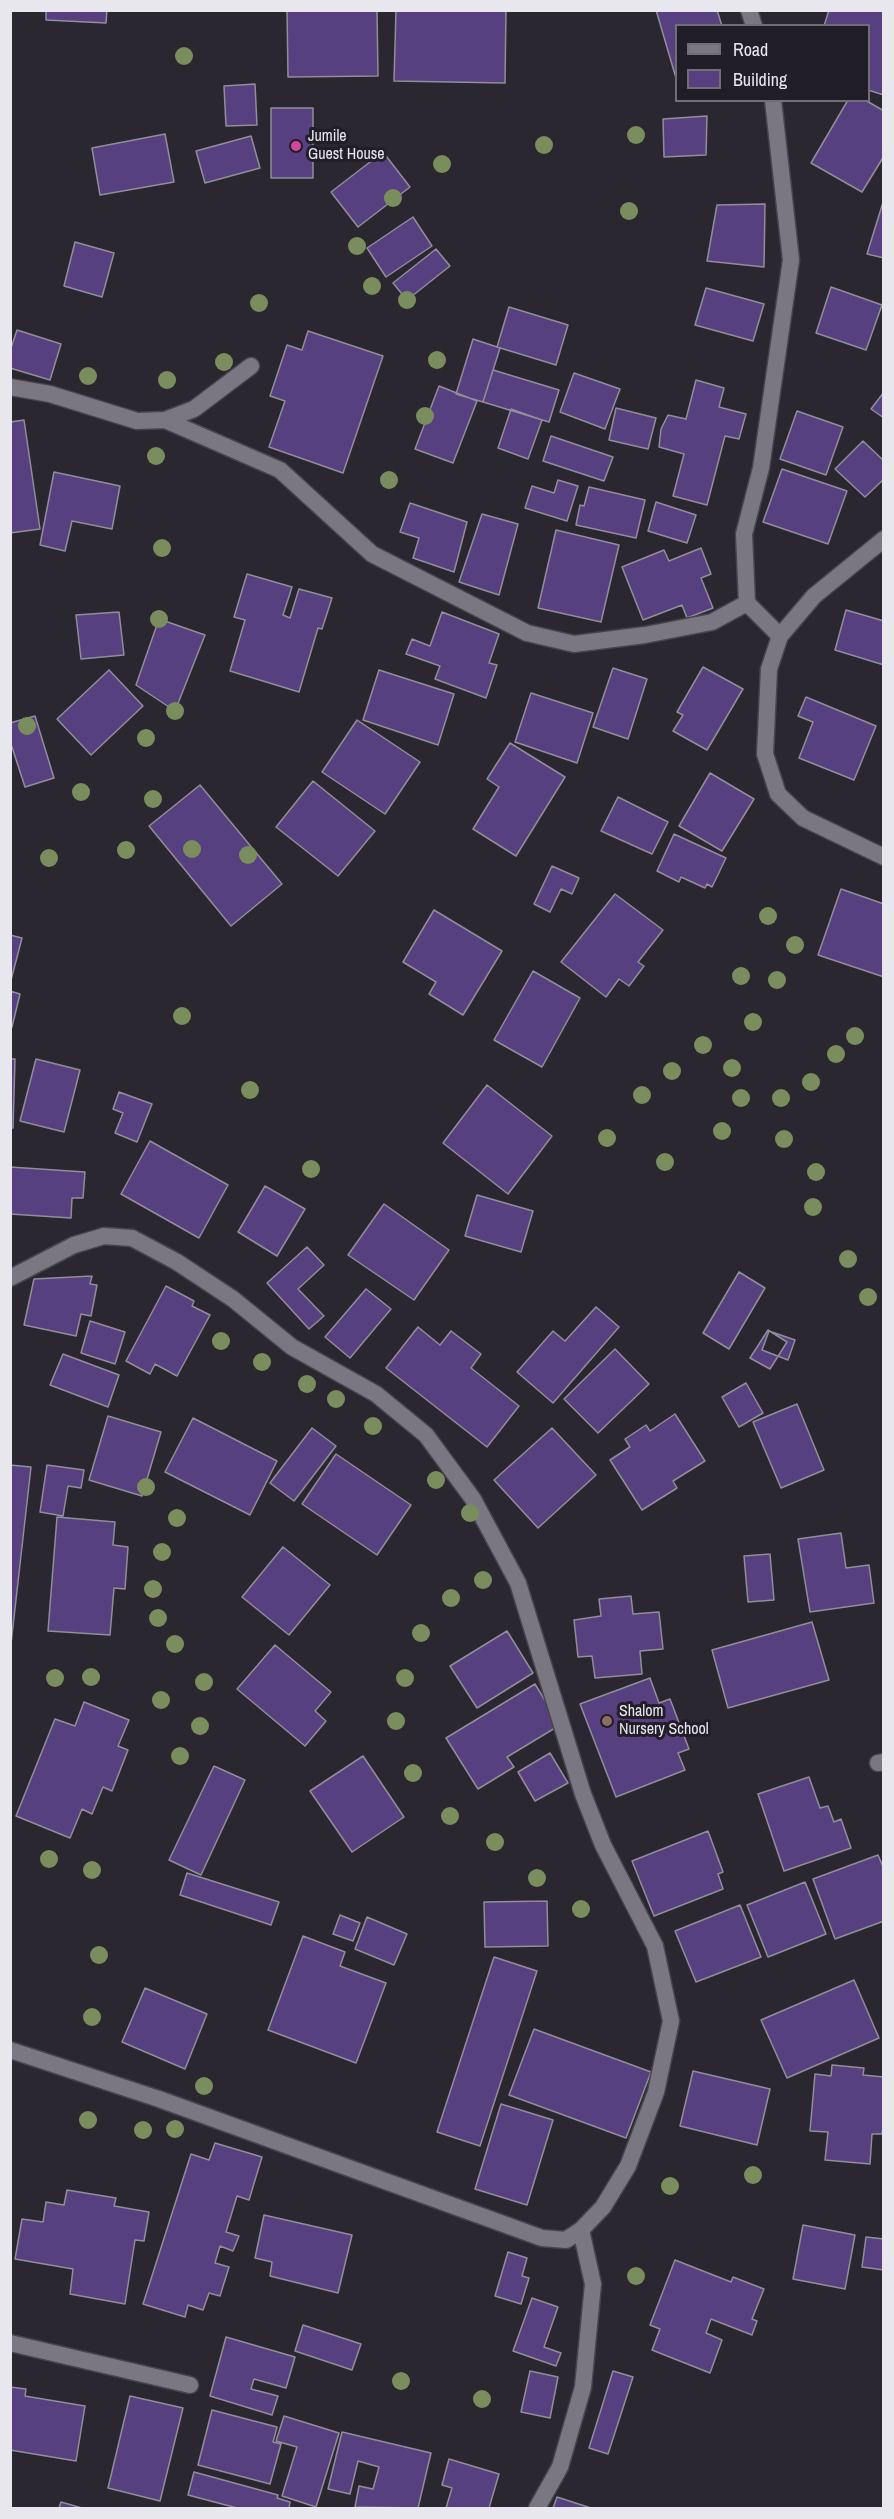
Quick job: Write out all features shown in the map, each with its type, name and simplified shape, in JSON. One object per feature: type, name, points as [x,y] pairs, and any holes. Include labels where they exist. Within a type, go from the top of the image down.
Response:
[{"type":"street","points":[[773,102],[791,260],[762,468],[744,534],[747,603],[780,636]]},
{"type":"street","points":[[10,387],[50,394],[137,421],[165,420],[194,409],[251,366]]},
{"type":"street","points":[[165,420],[280,470],[372,554],[527,633],[573,644],[645,635],[712,622],[747,603]]},
{"type":"street","points":[[884,538],[814,596],[780,636],[769,669],[765,742],[765,754],[778,794],[803,818],[884,857]]},
{"type":"street","points":[[10,1278],[74,1245],[104,1236],[132,1238],[177,1262],[233,1299],[292,1347],[376,1394],[426,1435],[473,1499],[518,1583],[548,1674],[571,1758],[603,1845],[656,1946],[671,2021],[656,2092],[628,2166],[603,2207],[581,2230],[566,2240],[542,2238],[159,2099],[10,2050]]},
{"type":"street","points":[[537,2508],[560,2467],[583,2387],[593,2284],[581,2230]]},
{"type":"street","points":[[10,2343],[190,2385]]},
{"type":"building","points":[[46,10],[107,10],[106,23],[46,20]]},
{"type":"building","points":[[287,10],[377,10],[378,76],[288,77]]},
{"type":"building","points":[[396,10],[506,10],[505,83],[394,81]]},
{"type":"building","points":[[656,10],[717,10],[721,24],[675,24],[675,75]]},
{"type":"building","points":[[829,10],[884,10],[884,95],[870,91],[870,24],[825,24]]},
{"type":"building","points":[[255,84],[257,125],[226,126],[224,86]]},
{"type":"building","points":[[847,102],[868,102],[884,111],[884,156],[862,192],[811,163]]},
{"type":"building","points":[[271,108],[313,108],[313,178],[271,178]]},
{"type":"building","points":[[707,116],[706,155],[664,157],[663,119]]},
{"type":"building","points":[[165,134],[174,182],[100,195],[92,148]]},
{"type":"building","points":[[251,136],[260,168],[205,183],[196,151]]},
{"type":"building","points":[[383,152],[410,187],[358,227],[331,192]]},
{"type":"building","points":[[884,199],[884,258],[867,254]]},
{"type":"building","points":[[765,204],[764,267],[707,261],[717,205]]},
{"type":"building","points":[[413,217],[432,246],[386,277],[367,248]]},
{"type":"building","points":[[75,242],[114,253],[102,297],[64,286]]},
{"type":"building","points":[[436,249],[450,266],[407,300],[393,283]]},
{"type":"building","points":[[831,287],[882,305],[866,350],[816,333]]},
{"type":"building","points":[[706,288],[764,304],[753,341],[695,325]]},
{"type":"building","points":[[509,307],[568,325],[556,365],[497,347]]},
{"type":"building","points":[[17,330],[61,344],[50,380],[10,368],[10,351]]},
{"type":"building","points":[[308,331],[383,356],[343,473],[269,447],[285,401],[270,396],[287,345],[302,350]]},
{"type":"building","points":[[473,339],[500,348],[483,402],[456,394]]},
{"type":"building","points":[[493,370],[559,390],[549,422],[483,402]]},
{"type":"building","points":[[574,373],[620,389],[605,429],[560,412]]},
{"type":"building","points":[[696,380],[724,388],[719,407],[746,414],[739,439],[725,436],[707,505],[673,496],[684,454],[659,447],[661,429],[668,415],[686,419]]},
{"type":"building","points":[[439,386],[477,401],[453,463],[415,449]]},
{"type":"building","points":[[884,392],[884,418],[871,409]]},
{"type":"building","points":[[616,408],[656,418],[648,449],[609,440]]},
{"type":"building","points":[[511,409],[542,420],[528,459],[498,448]]},
{"type":"building","points":[[797,411],[843,427],[826,475],[780,459]]},
{"type":"building","points":[[24,420],[40,529],[10,533],[10,422]]},
{"type":"building","points":[[551,436],[613,457],[604,481],[543,461]]},
{"type":"building","points":[[863,441],[884,461],[884,479],[865,497],[835,469]]},
{"type":"building","points":[[782,469],[847,491],[828,544],[763,522]]},
{"type":"building","points":[[54,472],[120,486],[112,529],[72,521],[65,551],[40,545]]},
{"type":"building","points":[[558,480],[578,486],[567,521],[525,508],[532,486],[554,493]]},
{"type":"building","points":[[589,487],[645,500],[636,538],[576,525],[580,505],[584,506]]},
{"type":"building","points":[[656,502],[696,515],[687,543],[648,531]]},
{"type":"building","points":[[410,503],[467,522],[454,572],[413,558],[419,538],[400,532]]},
{"type":"building","points":[[482,514],[518,524],[499,595],[459,582]]},
{"type":"building","points":[[556,530],[619,545],[601,622],[538,608]]},
{"type":"building","points":[[701,548],[711,574],[701,578],[713,608],[687,618],[682,605],[643,620],[622,567],[664,550],[669,561]]},
{"type":"building","points":[[247,574],[292,587],[283,615],[290,618],[299,589],[332,598],[322,629],[318,628],[299,692],[230,671],[245,620],[234,617]]},
{"type":"building","points":[[846,610],[884,621],[884,665],[835,650]]},
{"type":"building","points":[[119,612],[124,655],[81,659],[76,615]]},
{"type":"building","points":[[442,612],[499,634],[489,663],[497,665],[486,698],[435,679],[440,666],[406,654],[412,639],[430,646]]},
{"type":"building","points":[[159,619],[205,635],[175,711],[136,685]]},
{"type":"building","points":[[703,667],[743,689],[707,750],[673,731],[683,715],[677,712]]},
{"type":"building","points":[[613,668],[647,679],[628,739],[593,727]]},
{"type":"building","points":[[109,670],[143,706],[91,755],[57,719]]},
{"type":"building","points":[[379,670],[454,694],[438,745],[363,720]]},
{"type":"building","points":[[531,693],[593,713],[577,763],[515,742]]},
{"type":"building","points":[[806,697],[876,726],[854,780],[799,758],[813,722],[798,716]]},
{"type":"building","points":[[35,716],[54,778],[25,787],[10,741],[10,723]]},
{"type":"building","points":[[357,720],[420,762],[385,814],[322,772]]},
{"type":"building","points":[[510,743],[565,777],[516,856],[473,829],[499,787],[487,779]]},
{"type":"building","points":[[710,773],[754,799],[722,851],[679,826]]},
{"type":"building","points":[[313,781],[375,831],[338,876],[276,827]]},
{"type":"building","points":[[200,785],[282,884],[231,926],[149,826]]},
{"type":"building","points":[[618,797],[668,822],[652,854],[601,831]]},
{"type":"building","points":[[674,834],[726,858],[712,887],[707,884],[705,888],[681,877],[679,882],[657,871]]},
{"type":"building","points":[[552,866],[579,878],[572,894],[561,889],[550,912],[534,904]]},
{"type":"building","points":[[841,889],[884,904],[884,977],[818,955]]},
{"type":"building","points":[[615,894],[663,930],[638,962],[644,966],[629,986],[619,979],[606,997],[561,962]]},
{"type":"building","points":[[434,910],[502,951],[463,1015],[429,994],[436,982],[403,962]]},
{"type":"building","points":[[10,935],[22,938],[10,984]]},
{"type":"building","points":[[533,971],[580,998],[542,1067],[494,1040]]},
{"type":"building","points":[[10,991],[20,994],[12,1027],[10,1027]]},
{"type":"building","points":[[10,1059],[15,1059],[13,1128],[10,1128]]},
{"type":"building","points":[[36,1059],[80,1070],[64,1132],[20,1121]]},
{"type":"building","points":[[487,1085],[552,1136],[508,1194],[443,1143]]},
{"type":"building","points":[[119,1092],[152,1104],[137,1142],[115,1133],[123,1113],[113,1109]]},
{"type":"building","points":[[150,1141],[228,1185],[199,1238],[121,1194]]},
{"type":"building","points":[[10,1167],[85,1172],[83,1198],[72,1198],[71,1218],[10,1214]]},
{"type":"building","points":[[265,1186],[305,1209],[277,1256],[238,1232]]},
{"type":"building","points":[[477,1195],[533,1211],[521,1252],[465,1236]]},
{"type":"building","points":[[384,1204],[449,1250],[414,1300],[348,1255]]},
{"type":"building","points":[[307,1247],[324,1265],[298,1289],[324,1316],[309,1329],[267,1283]]},
{"type":"building","points":[[739,1272],[765,1288],[729,1349],[703,1333]]},
{"type":"building","points":[[92,1276],[90,1284],[97,1285],[91,1316],[81,1314],[76,1336],[24,1325],[34,1279]]},
{"type":"building","points":[[166,1286],[194,1301],[192,1306],[210,1315],[177,1376],[155,1364],[150,1374],[126,1361]]},
{"type":"building","points":[[366,1289],[391,1309],[350,1358],[325,1337]]},
{"type":"building","points":[[596,1307],[619,1327],[553,1403],[517,1372],[553,1331],[565,1341]]},
{"type":"building","points":[[90,1321],[125,1332],[115,1364],[81,1353]]},
{"type":"building","points":[[418,1327],[440,1345],[451,1331],[481,1354],[471,1368],[519,1406],[487,1447],[386,1368]]},
{"type":"building","points":[[768,1330],[787,1342],[770,1369],[750,1358]]},
{"type":"building","points":[[769,1331],[795,1340],[788,1360],[762,1350]]},
{"type":"building","points":[[615,1349],[649,1384],[598,1433],[564,1399]]},
{"type":"building","points":[[63,1354],[119,1375],[108,1407],[50,1385]]},
{"type":"building","points":[[746,1383],[763,1413],[739,1427],[722,1397]]},
{"type":"building","points":[[797,1404],[824,1470],[781,1488],[753,1422]]},
{"type":"building","points":[[675,1414],[705,1461],[673,1481],[677,1488],[642,1510],[610,1460],[630,1447],[625,1439],[646,1425],[650,1431]]},
{"type":"building","points":[[108,1416],[161,1432],[142,1496],[89,1480]]},
{"type":"building","points":[[193,1418],[277,1461],[250,1515],[165,1472]]},
{"type":"building","points":[[312,1428],[336,1446],[294,1501],[270,1483]]},
{"type":"building","points":[[552,1428],[596,1475],[538,1528],[494,1480]]},
{"type":"building","points":[[336,1454],[411,1505],[377,1555],[302,1504]]},
{"type":"building","points":[[10,1465],[31,1467],[11,1644],[10,1643]]},
{"type":"building","points":[[47,1465],[84,1470],[81,1488],[68,1486],[63,1516],[40,1512]]},
{"type":"building","points":[[57,1517],[115,1522],[113,1545],[128,1547],[125,1589],[114,1588],[110,1635],[48,1631]]},
{"type":"building","points":[[841,1533],[846,1568],[869,1565],[874,1603],[810,1612],[798,1539]]},
{"type":"building","points":[[283,1547],[330,1585],[289,1635],[242,1597]]},
{"type":"building","points":[[770,1554],[774,1600],[748,1602],[744,1556]]},
{"type":"building","points":[[631,1596],[633,1614],[659,1612],[663,1649],[640,1651],[642,1674],[595,1678],[592,1656],[578,1657],[574,1620],[601,1616],[599,1599]]},
{"type":"building","points":[[812,1622],[829,1680],[728,1708],[712,1650]]},
{"type":"building","points":[[507,1631],[533,1673],[477,1708],[450,1666]]},
{"type":"building","points":[[275,1645],[331,1692],[315,1711],[326,1721],[305,1746],[237,1689]]},
{"type":"building","points":[[650,1678],[659,1703],[670,1699],[689,1749],[678,1753],[685,1770],[616,1797],[580,1704]]},
{"type":"building","points":[[535,1684],[560,1725],[507,1757],[514,1767],[478,1789],[446,1738]]},
{"type":"building","points":[[84,1702],[129,1720],[118,1746],[128,1750],[112,1791],[103,1787],[92,1814],[82,1809],[70,1838],[16,1816],[55,1719],[75,1726]]},
{"type":"building","points":[[550,1753],[568,1783],[535,1801],[518,1772]]},
{"type":"building","points":[[363,1756],[404,1817],[352,1852],[310,1791]]},
{"type":"building","points":[[214,1766],[245,1780],[201,1875],[169,1860]]},
{"type":"building","points":[[809,1777],[820,1808],[828,1806],[834,1822],[841,1819],[851,1848],[784,1871],[758,1794]]},
{"type":"building","points":[[708,1831],[723,1872],[718,1874],[723,1889],[654,1916],[632,1861]]},
{"type":"building","points":[[878,1855],[884,1869],[884,1921],[835,1939],[813,1879]]},
{"type":"building","points":[[187,1873],[279,1902],[271,1925],[180,1895]]},
{"type":"building","points":[[805,1882],[826,1934],[768,1957],[747,1905]]},
{"type":"building","points":[[547,1901],[548,1946],[485,1947],[484,1902]]},
{"type":"building","points":[[740,1905],[761,1957],[696,1982],[675,1931]]},
{"type":"building","points":[[340,1915],[360,1923],[353,1941],[333,1934]]},
{"type":"building","points":[[367,1917],[407,1934],[394,1965],[355,1949]]},
{"type":"building","points":[[303,1936],[345,1952],[340,1966],[386,1983],[356,2063],[268,2030]]},
{"type":"building","points":[[494,1957],[537,1971],[480,2146],[437,2132]]},
{"type":"building","points":[[854,1980],[879,2038],[787,2078],[761,2020]]},
{"type":"building","points":[[145,1988],[207,2014],[185,2069],[122,2042]]},
{"type":"building","points":[[534,2029],[651,2072],[626,2138],[509,2095]]},
{"type":"building","points":[[832,2065],[864,2068],[863,2075],[884,2077],[884,2123],[882,2134],[872,2134],[870,2164],[825,2160],[828,2132],[810,2131],[815,2074],[831,2076]]},
{"type":"building","points":[[693,2071],[770,2089],[757,2145],[680,2126]]},
{"type":"building","points":[[501,2104],[553,2120],[527,2205],[475,2189]]},
{"type":"building","points":[[215,2143],[262,2157],[249,2200],[237,2196],[226,2232],[239,2236],[233,2251],[220,2246],[215,2263],[229,2267],[220,2296],[209,2293],[203,2310],[188,2305],[185,2317],[143,2304],[191,2154],[209,2160]]},
{"type":"building","points":[[67,2190],[116,2198],[114,2206],[149,2212],[144,2241],[135,2240],[125,2304],[70,2294],[73,2269],[15,2259],[22,2219],[43,2222],[46,2202],[64,2205]]},
{"type":"building","points":[[264,2215],[352,2235],[338,2293],[270,2276],[272,2262],[255,2258]]},
{"type":"building","points":[[803,2225],[855,2235],[845,2289],[793,2279]]},
{"type":"building","points":[[866,2237],[884,2239],[884,2270],[862,2267]]},
{"type":"building","points":[[508,2252],[527,2258],[522,2276],[529,2278],[521,2304],[495,2296]]},
{"type":"building","points":[[675,2260],[731,2282],[733,2277],[764,2289],[752,2319],[757,2321],[752,2335],[711,2319],[706,2333],[722,2340],[710,2373],[652,2350],[660,2329],[650,2325]]},
{"type":"building","points":[[532,2298],[558,2307],[544,2347],[561,2353],[556,2366],[513,2351]]},
{"type":"building","points":[[303,2325],[361,2344],[352,2370],[295,2351]]},
{"type":"building","points":[[226,2337],[295,2357],[286,2388],[254,2379],[251,2389],[278,2396],[272,2415],[210,2396]]},
{"type":"building","points":[[530,2371],[558,2377],[550,2418],[521,2412]]},
{"type":"building","points":[[613,2371],[633,2377],[608,2454],[589,2448]]},
{"type":"building","points":[[10,2387],[26,2389],[25,2396],[85,2406],[76,2461],[10,2450]]},
{"type":"building","points":[[130,2396],[183,2408],[160,2501],[108,2488]]},
{"type":"building","points":[[212,2410],[277,2427],[273,2442],[281,2444],[270,2484],[198,2465]]},
{"type":"building","points":[[284,2416],[339,2433],[316,2507],[282,2496],[297,2447],[276,2441]]},
{"type":"building","points":[[342,2432],[431,2453],[418,2508],[355,2507],[359,2486],[373,2489],[379,2467],[358,2461],[350,2494],[328,2489]]},
{"type":"building","points":[[449,2459],[499,2474],[489,2508],[446,2508],[452,2488],[442,2485]]},
{"type":"building","points":[[194,2472],[278,2495],[277,2498],[290,2502],[289,2508],[237,2508],[188,2495]]},
{"type":"building","points":[[557,2497],[591,2508],[553,2508]]},
{"type":"building","points":[[61,2502],[82,2508],[59,2508]]},
{"type":"place","name":"Jumile Guest House","points":[[296,146]]},
{"type":"place","name":"Shalom Nursery School","points":[[607,1721]]}]
